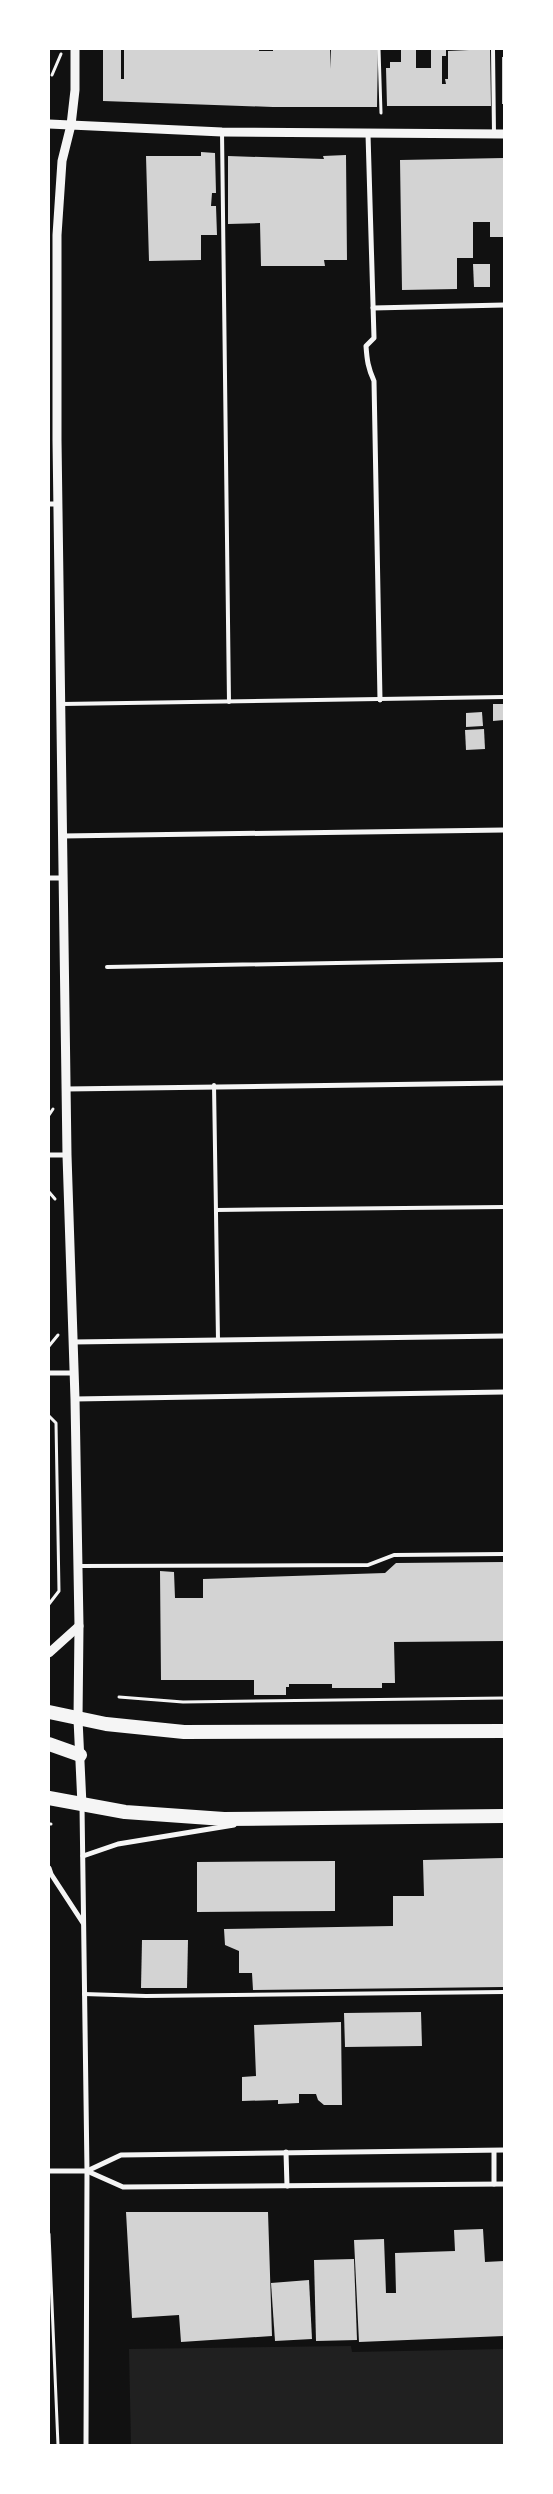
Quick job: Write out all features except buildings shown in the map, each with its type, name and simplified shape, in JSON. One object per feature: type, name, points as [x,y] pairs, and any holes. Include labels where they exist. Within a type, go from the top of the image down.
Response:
[{"type":"highway","points":[[49,1712],[132,1728],[184,1732],[504,1731]]},
{"type":"highway","points":[[49,1744],[80,1755]]},
{"type":"highway","points":[[49,1798],[82,1805],[158,1816],[271,1819],[504,1816]]},
{"type":"street","points":[[75,49],[75,90],[70,126],[62,161],[57,235],[53,504],[60,704],[67,1154],[78,1566],[78,1719],[83,1856],[87,2171],[86,2445]]},
{"type":"street","points":[[49,124],[222,132],[504,134]]},
{"type":"street","points":[[368,134],[374,338],[366,346],[366,356],[367,365],[374,380],[380,700]]},
{"type":"street","points":[[373,308],[504,305]]},
{"type":"street","points":[[62,836],[504,830]]},
{"type":"street","points":[[49,878],[63,878]]},
{"type":"street","points":[[66,1089],[214,1085],[504,1083]]},
{"type":"street","points":[[49,1154],[67,1154]]},
{"type":"street","points":[[73,1342],[504,1336]]},
{"type":"street","points":[[49,1373],[74,1373]]},
{"type":"street","points":[[75,1399],[504,1392]]},
{"type":"street","points":[[49,1653],[79,1626]]},
{"type":"street","points":[[83,1856],[118,1844],[271,1819]]},
{"type":"street","points":[[49,1868],[83,1923]]},
{"type":"street","points":[[494,2150],[494,2184]]},
{"type":"street","points":[[49,2171],[87,2171],[121,2156],[504,2150]]},
{"type":"street","points":[[286,2152],[287,2186]]},
{"type":"street","points":[[87,2171],[123,2187],[504,2184]]},
{"type":"lane","points":[[493,49],[494,134]]},
{"type":"lane","points":[[222,132],[229,702]]},
{"type":"lane","points":[[60,704],[504,697]]},
{"type":"lane","points":[[107,966],[504,960]]},
{"type":"lane","points":[[214,1085],[218,1340]]},
{"type":"lane","points":[[216,1210],[504,1207]]},
{"type":"lane","points":[[78,1566],[368,1564],[394,1555],[504,1554]]},
{"type":"lane","points":[[84,1994],[146,1996],[504,1992]]},
{"type":"path","points":[[379,49],[382,113]]},
{"type":"path","points":[[52,75],[61,55]]},
{"type":"path","points":[[49,1416],[56,1423],[59,1591],[49,1604]]},
{"type":"path","points":[[119,1698],[183,1702],[504,1698]]},
{"type":"path","points":[[49,2234],[58,2445]]},
{"type":"shaded area","points":[[351,2346],[352,2352],[504,2349],[504,2445],[131,2445],[129,2349]]}]
